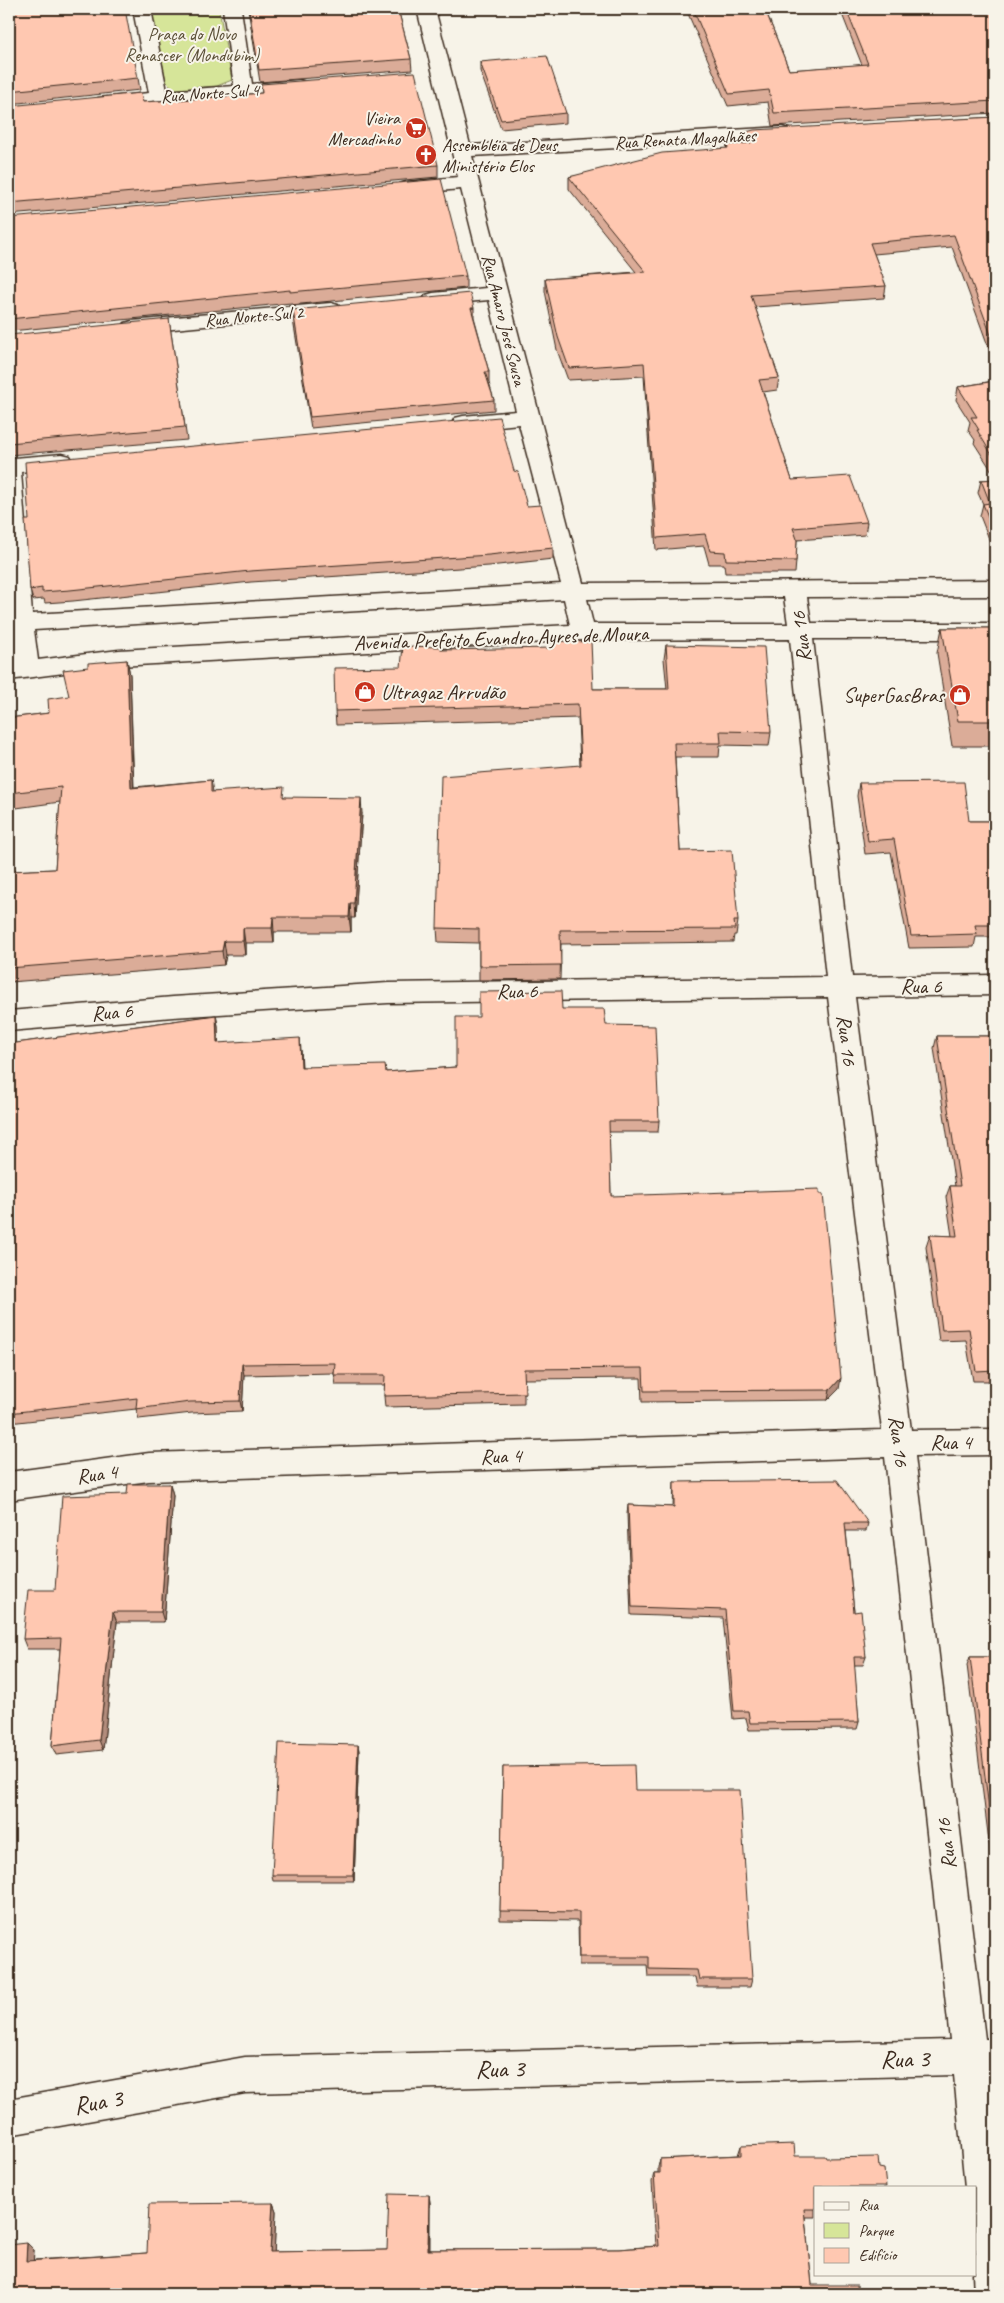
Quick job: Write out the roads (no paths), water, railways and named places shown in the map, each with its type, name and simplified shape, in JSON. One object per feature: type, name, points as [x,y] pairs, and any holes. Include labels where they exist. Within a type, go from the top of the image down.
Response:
[{"type":"street","points":[[142,9],[159,96]]},
{"type":"street","points":[[232,9],[244,91]]},
{"type":"street","name":"Rua Amaro José Sousa","points":[[426,9],[432,76],[464,151],[469,182],[583,632]]},
{"type":"street","name":"Rua Norte-Sul 4","points":[[84,104],[159,96],[313,85]]},
{"type":"street","name":"Rua Renata Magalhães","points":[[464,151],[798,132]]},
{"type":"street","points":[[390,189],[469,182]]},
{"type":"street","points":[[410,301],[498,293]]},
{"type":"street","name":"Rua Norte-Sul 2","points":[[116,329],[352,307]]},
{"type":"street","points":[[440,425],[528,416]]},
{"type":"street","points":[[19,671],[15,622],[9,465],[78,459]]},
{"type":"street","name":"Avenida Prefeito Evandro Ayres de Moura","points":[[15,622],[574,591],[995,588]]},
{"type":"street","name":"Rua 16","points":[[795,590],[840,986],[899,1443],[983,2056],[993,2294]]},
{"type":"street","name":"Avenida Prefeito Evandro Ayres de Moura","points":[[19,671],[119,658],[583,632],[995,631]]},
{"type":"street","name":"Rua 6","points":[[9,1021],[173,1007],[388,994],[995,985]]},
{"type":"street","name":"Rua 4","points":[[9,1486],[149,1467],[899,1443],[995,1442]]},
{"type":"street","name":"Rua 3","points":[[9,2117],[245,2075],[983,2056]]},
{"type":"place","name":"Vieira Mercadinho","points":[[416,128]]},
{"type":"place","name":"Assembléia de Deus Ministério Elos","points":[[426,155]]},
{"type":"place","name":"Ultragaz Arrudão","points":[[365,692]]},
{"type":"place","name":"SuperGasBras","points":[[960,695]]},
{"type":"park label","name":"Praça do Novo Renascer (Mondubim)","points":[[192,44]]}]
